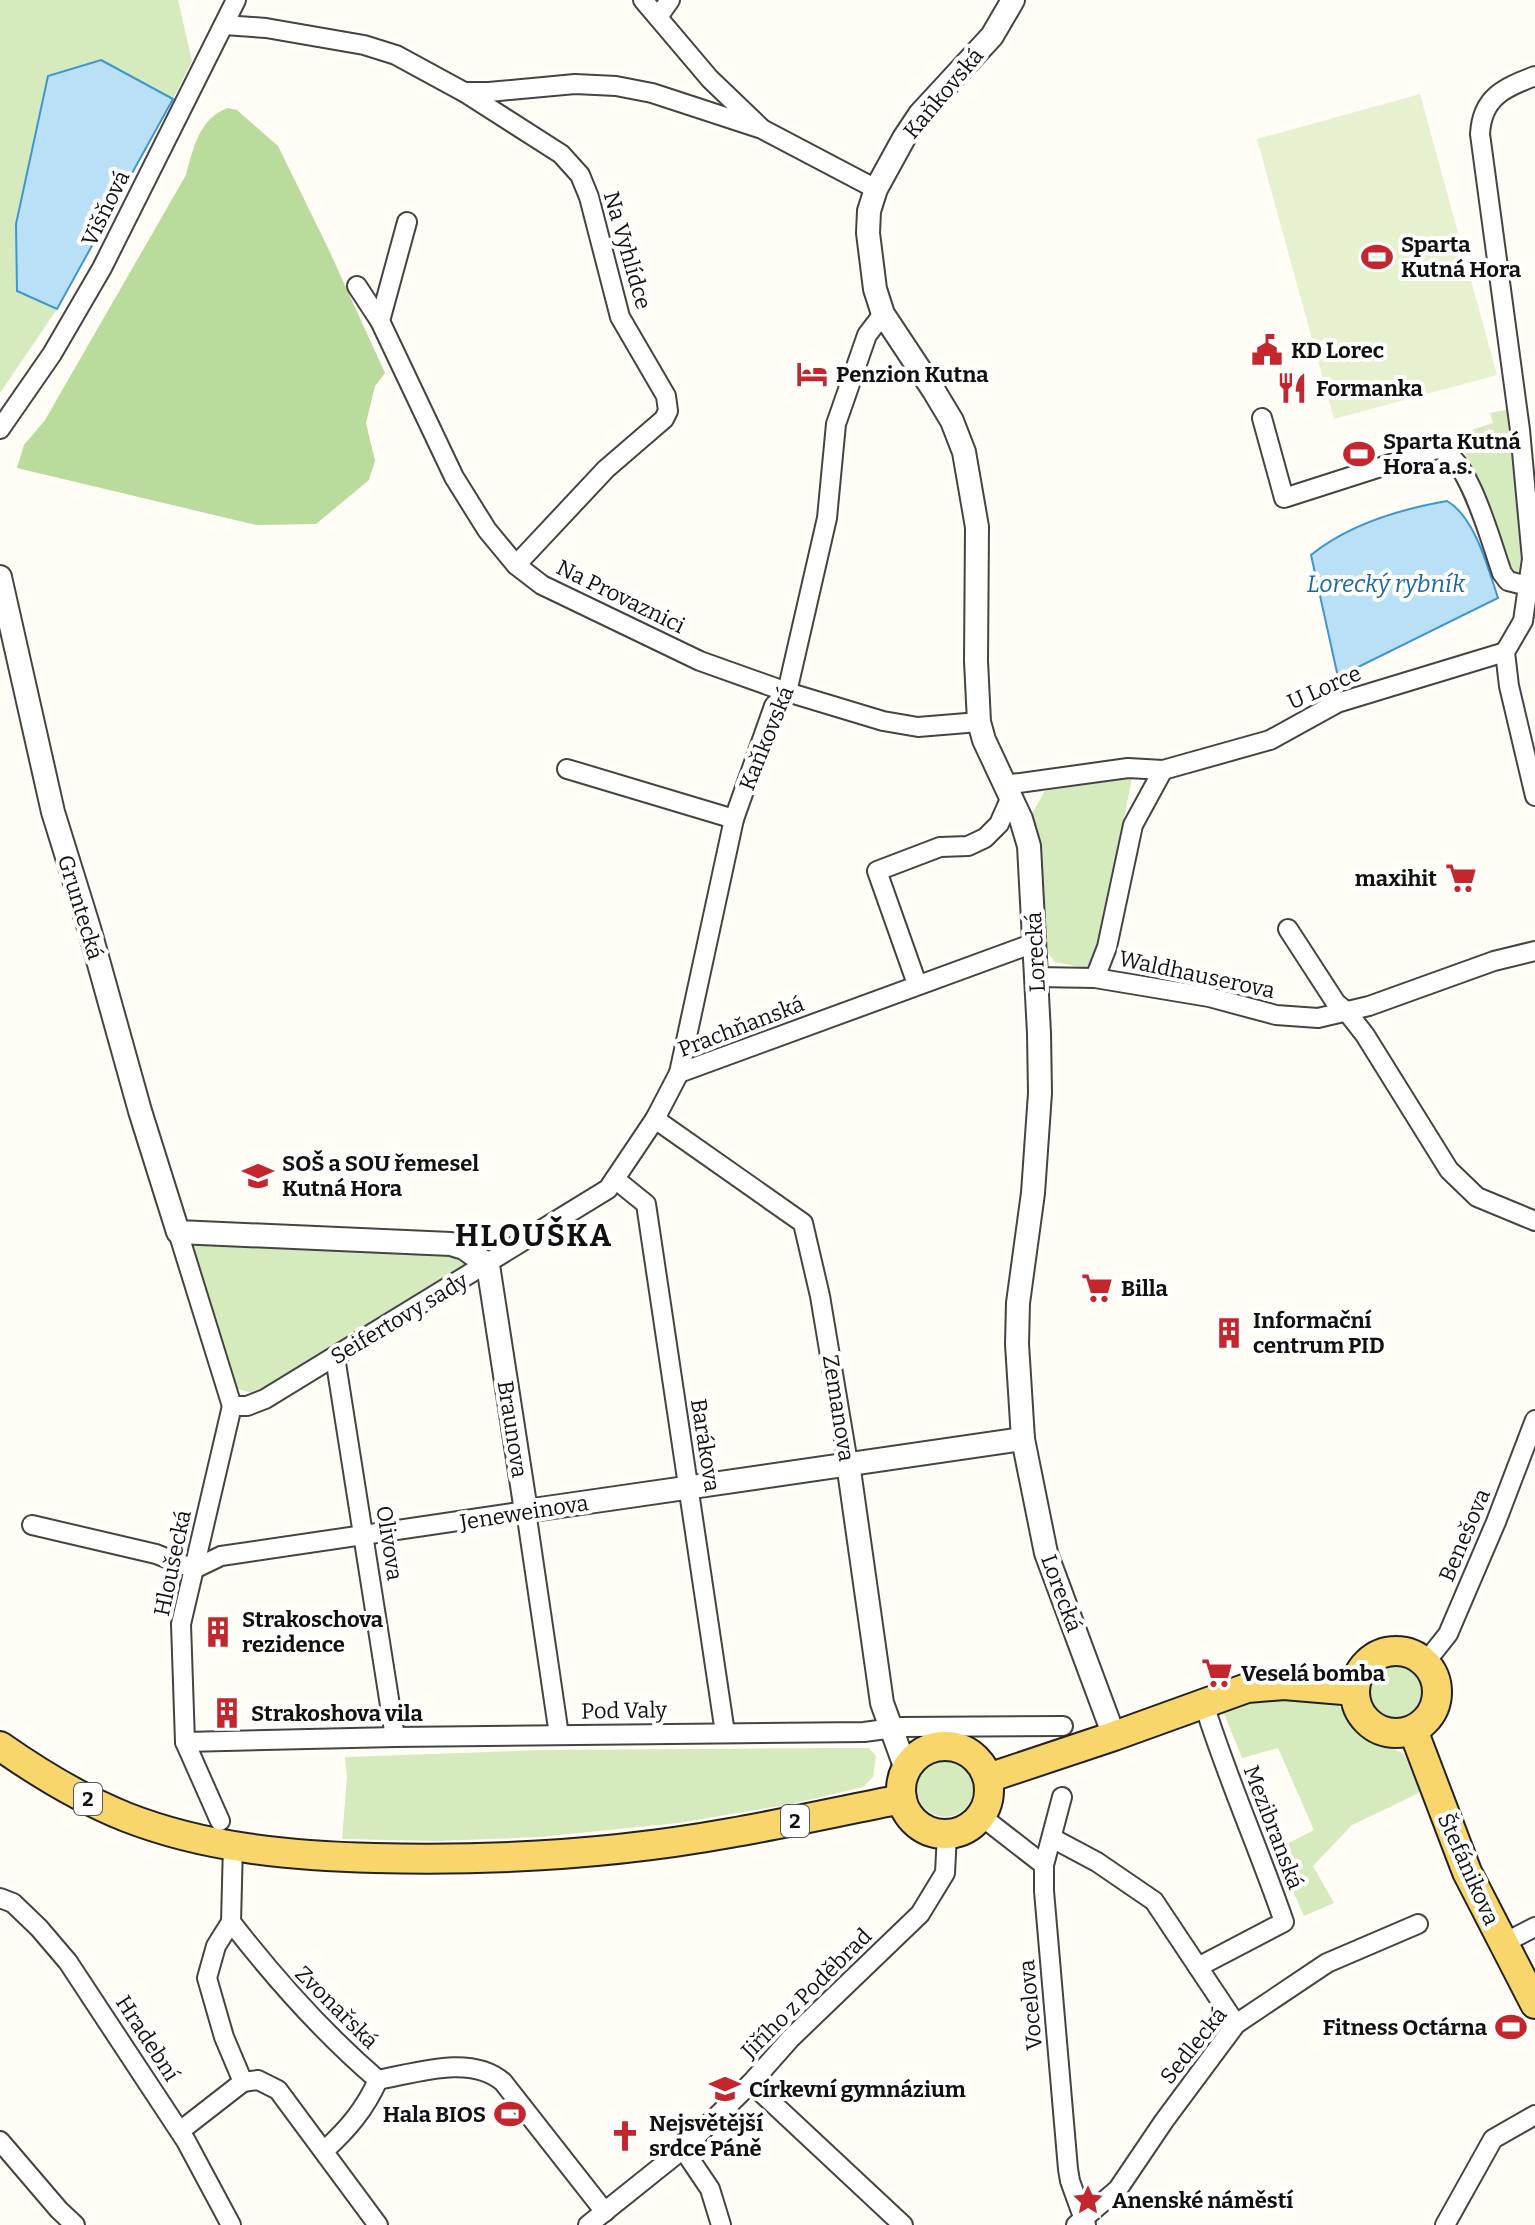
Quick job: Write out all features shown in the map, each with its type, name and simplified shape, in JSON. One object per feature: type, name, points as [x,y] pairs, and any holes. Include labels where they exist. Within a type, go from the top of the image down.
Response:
[{"type":"main road","points":[[1393,1651],[1405,1652],[1425,1663],[1436,1683],[1437,1694],[1431,1715],[1413,1730],[1392,1734],[1372,1726],[1358,1710],[1355,1691],[1357,1677],[1363,1667],[1377,1655],[1393,1651]]},
{"type":"main road","points":[[988,1778],[1259,1686],[1355,1691]]},
{"type":"main road","name":"Štefánikova","points":[[1413,1730],[1467,1872],[1535,2004]]},
{"type":"main road","name":"2","points":[[0,1746],[57,1784],[143,1822],[226,1833],[341,1857],[517,1857],[701,1838],[902,1799]]},
{"type":"main road","points":[[950,1746],[963,1749],[983,1766],[988,1778],[989,1798],[981,1816],[960,1831],[947,1834],[932,1832],[918,1825],[902,1799],[902,1779],[906,1769],[924,1751],[950,1746]]},
{"type":"street","name":"Višňová","points":[[0,429],[52,354],[102,268],[236,0]]},
{"type":"street","points":[[643,0],[710,79],[762,129]]},
{"type":"street","points":[[658,17],[670,0]]},
{"type":"street","name":"Kaňkovská","points":[[876,189],[920,114],[992,36],[1013,0]]},
{"type":"street","name":"Na Vyhlídce","points":[[224,25],[266,28],[364,45],[396,55],[464,92],[561,154],[580,175],[589,197],[620,317],[668,404],[664,419],[606,469],[516,565]]},
{"type":"street","points":[[1535,76],[1507,87],[1484,111],[1480,134],[1520,430],[1532,559],[1523,621],[1505,652],[1511,694],[1535,796]]},
{"type":"street","points":[[464,92],[575,84],[616,86],[652,93],[762,129],[876,189]]},
{"type":"street","points":[[514,124],[522,89]]},
{"type":"street","name":"Lorecká","points":[[876,189],[869,211],[868,233],[875,289],[883,314],[952,421],[964,452],[977,527],[976,672],[979,722],[1029,846],[1040,1093],[1033,1193],[1018,1303],[1017,1344],[1023,1439],[1046,1553],[1114,1736]]},
{"type":"street","points":[[380,321],[407,222]]},
{"type":"street","name":"Na Provaznici","points":[[357,286],[380,321],[454,477],[487,530],[516,565],[542,585],[700,661],[787,692],[883,721],[918,727],[979,722]]},
{"type":"street","name":"Kaňkovská","points":[[679,1073],[734,819],[774,706],[787,692],[827,518],[836,424],[867,335],[883,314]]},
{"type":"street","points":[[1262,418],[1284,498],[1437,449],[1444,450],[1474,493],[1502,573],[1508,581],[1528,586]]},
{"type":"street","name":"Gruntecká","points":[[0,577],[53,812],[178,1232]]},
{"type":"street","name":"U Lorce","points":[[1008,791],[1128,768],[1163,770],[1270,740],[1337,703],[1505,652]]},
{"type":"street","points":[[567,769],[734,819]]},
{"type":"street","points":[[1095,978],[1107,947],[1133,825],[1163,770]]},
{"type":"street","points":[[917,984],[877,871],[940,847],[968,846],[985,838],[999,824],[1008,791]]},
{"type":"street","points":[[1288,929],[1331,996],[1365,1035],[1449,1170],[1477,1197],[1535,1221]]},
{"type":"street","name":"Prachňanská","points":[[488,1265],[608,1189],[655,1119],[679,1073],[1034,943]]},
{"type":"street","name":"Waldhauserova","points":[[1036,977],[1095,978],[1209,997],[1297,1018],[1318,1018],[1347,1012],[1516,953],[1535,951]]},
{"type":"street","name":"Zemanova","points":[[655,1119],[803,1223],[820,1296],[848,1463],[882,1703],[906,1769]]},
{"type":"street","name":"Barákova","points":[[615,1179],[646,1204],[725,1733]]},
{"type":"street","points":[[178,1232],[232,1406]]},
{"type":"street","name":"Seifertovy sady","points":[[178,1232],[451,1244],[464,1248],[488,1265],[265,1399],[247,1406],[232,1406]]},
{"type":"street","name":"Braunova","points":[[488,1265],[559,1735]]},
{"type":"street","name":"Olivova","points":[[335,1357],[395,1737]]},
{"type":"street","name":"Hloušecká","points":[[232,1406],[181,1624],[185,1742],[226,1833],[231,1922],[216,1946],[207,1978],[224,2037],[243,2082]]},
{"type":"street","name":"Benešova","points":[[1425,1663],[1452,1626],[1535,1420]]},
{"type":"street","name":"Jeneweinova","points":[[194,1569],[221,1556],[1023,1439]]},
{"type":"street","points":[[32,1525],[156,1554],[194,1569]]},
{"type":"street","name":"Mezibranská","points":[[1198,1967],[1284,1922],[1204,1704]]},
{"type":"street","name":"Pod Valy","points":[[185,1742],[1063,1726]]},
{"type":"street","points":[[981,1816],[1044,1865],[1062,1797]]},
{"type":"street","name":"Jiřího z Poděbrad","points":[[588,2225],[683,2149],[928,1904],[945,1873],[947,1834]]},
{"type":"street","points":[[1052,1838],[1097,1862],[1154,1901],[1236,2024]]},
{"type":"street","name":"Vocelova","points":[[1044,1865],[1068,2169],[1082,2222]]},
{"type":"street","name":"Hradební","points":[[0,1898],[13,1903],[68,1962],[180,2131],[231,2225]]},
{"type":"street","name":"Zvonařská","points":[[231,1922],[279,1983],[343,2050],[378,2080],[455,2068],[482,2069],[494,2074],[605,2212]]},
{"type":"street","name":"Sedlecká","points":[[1082,2222],[1118,2189],[1236,2024],[1327,1963],[1418,1924]]},
{"type":"street","points":[[1502,1944],[1535,1927]]},
{"type":"street","points":[[180,2131],[243,2082],[258,2080],[278,2090],[378,2225]]},
{"type":"street","points":[[325,2150],[359,2115],[378,2080]]},
{"type":"street","points":[[751,2083],[903,2225]]},
{"type":"street","points":[[1445,2225],[1493,2139],[1535,2115]]},
{"type":"street","points":[[0,2141],[75,2225]]},
{"type":"street","points":[[683,2149],[710,2189],[721,2225]]},
{"type":"green space","points":[[0,0],[178,0],[192,61],[173,99],[101,60],[16,224],[17,290],[57,309],[0,393]]},
{"type":"green space","name":"Sparta Kutná Hora","points":[[1420,94],[1497,375],[1334,419],[1257,139]]},
{"type":"green space","points":[[228,108],[237,110],[278,146],[385,373],[375,386],[366,423],[375,461],[369,480],[316,524],[256,525],[17,468],[24,445],[45,420],[186,175],[204,127],[210,119]]},
{"type":"green space","points":[[1510,409],[1523,563],[1519,573],[1512,574],[1480,485],[1456,435],[1493,423],[1490,413]]},
{"type":"green space","points":[[1132,778],[1094,968],[1055,962],[1048,953],[1031,815],[1045,791]]},
{"type":"green space","points":[[193,1242],[457,1255],[468,1265],[255,1394],[235,1388],[189,1249]]},
{"type":"green space","points":[[1395,1665],[1414,1673],[1422,1692],[1414,1711],[1395,1719],[1376,1711],[1368,1692],[1376,1673]]},
{"type":"green space","points":[[1269,1693],[1336,1703],[1367,1736],[1404,1754],[1420,1790],[1352,1825],[1313,1866],[1334,1903],[1304,1916],[1275,1850],[1314,1830],[1278,1748],[1242,1758],[1223,1711]]},
{"type":"green space","points":[[869,1748],[876,1756],[873,1777],[863,1787],[791,1804],[678,1823],[539,1837],[437,1841],[342,1839],[347,1777],[345,1757],[546,1750]]},
{"type":"green space","points":[[945,1761],[965,1769],[973,1789],[965,1809],[945,1817],[925,1809],[917,1789],[925,1769]]},
{"type":"water","points":[[101,60],[173,99],[57,309],[17,291],[16,224],[48,76]]},
{"type":"water","name":"Lorecký rybník","points":[[1447,501],[1473,531],[1498,598],[1338,677],[1311,555],[1358,527]]},
{"type":"place","name":"Sparta Kutná Hora","points":[[1377,257]]},
{"type":"place","name":"KD Lorec","points":[[1267,350]]},
{"type":"place","name":"Penzion Kutna","points":[[812,374]]},
{"type":"place","name":"Formanka","points":[[1292,388]]},
{"type":"place","name":"Sparta Kutná Hora a.s.","points":[[1359,454]]},
{"type":"place","name":"maxihit","points":[[1461,878]]},
{"type":"place","name":"SOŠ a SOU řemesel Kutná Hora","points":[[258,1176]]},
{"type":"place","name":"Billa","points":[[1097,1288]]},
{"type":"place","name":"Informační centrum PID","points":[[1229,1333]]},
{"type":"place","name":"Strakoschova rezidence","points":[[218,1632]]},
{"type":"place","name":"Veselá bomba","points":[[1217,1673]]},
{"type":"place","name":"Strakoshova vila","points":[[227,1713]]},
{"type":"place","name":"Fitness Octárna","points":[[1511,2027]]},
{"type":"place","name":"Církevní gymnázium","points":[[725,2089]]},
{"type":"place","name":"Hala BIOS","points":[[510,2114]]},
{"type":"place","name":"Nejsvětější srdce Páně","points":[[625,2136]]},
{"type":"place","name":"Anenské náměstí","points":[[1088,2200]]},
{"type":"district","name":"HLOUŠKA","points":[[534,1236]]}]
